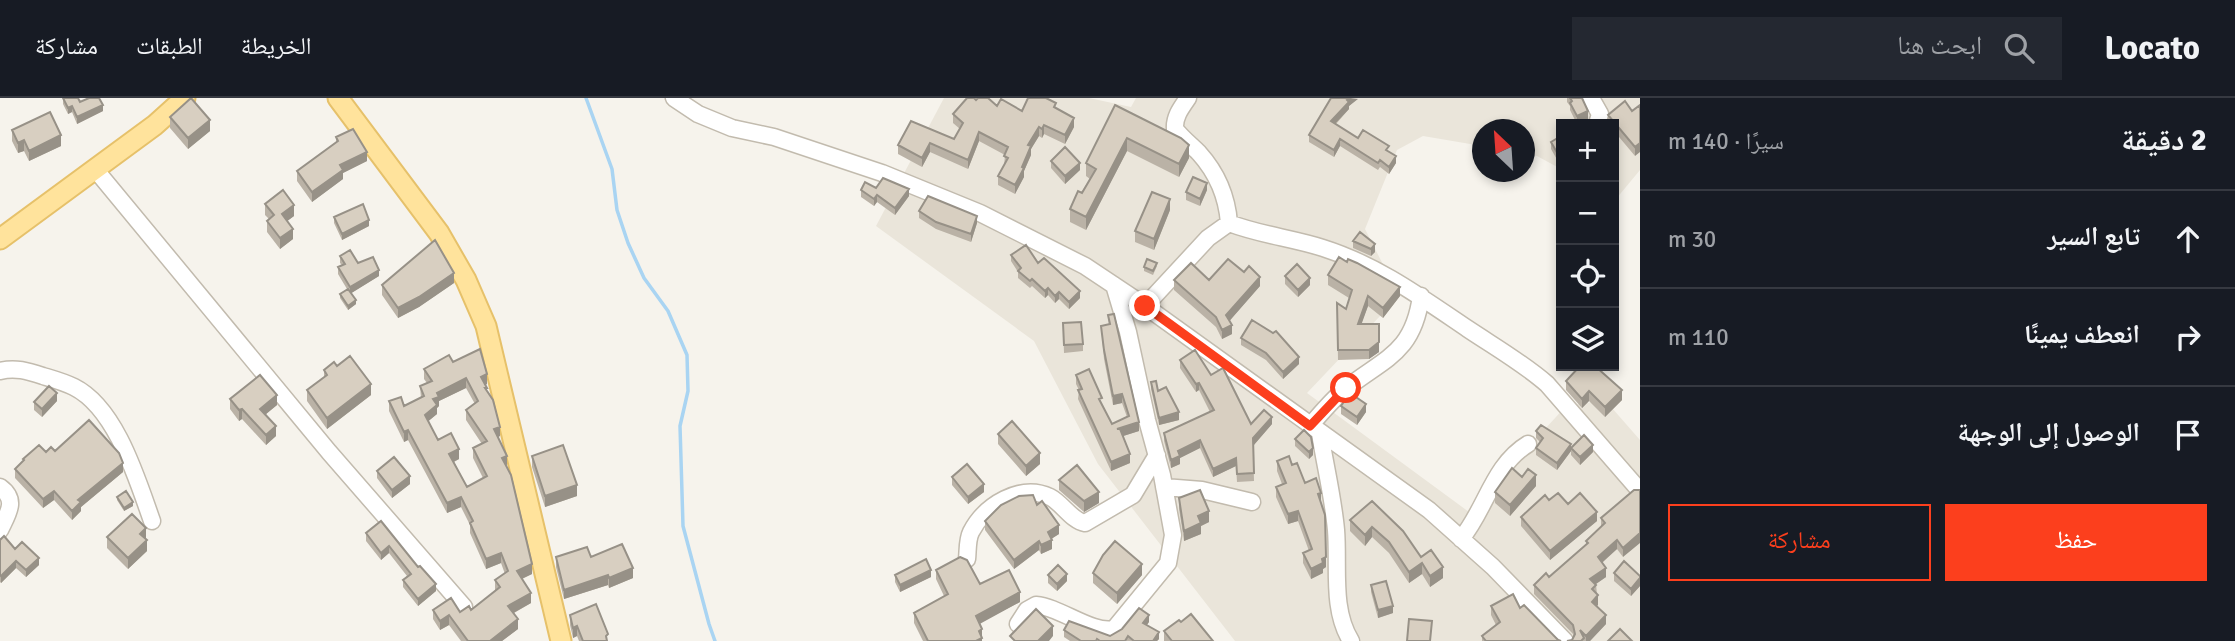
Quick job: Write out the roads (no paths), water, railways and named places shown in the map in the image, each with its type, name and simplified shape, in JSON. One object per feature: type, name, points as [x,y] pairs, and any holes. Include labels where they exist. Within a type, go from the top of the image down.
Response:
[{"type":"main road","points":[[0,239],[155,124],[185,98]]},
{"type":"main road","points":[[338,98],[439,233],[466,280],[486,326],[561,641]]},
{"type":"street","points":[[674,98],[698,114],[732,128],[774,136],[882,173],[980,213],[1085,266],[1429,510],[1493,567],[1565,641]]},
{"type":"street","points":[[1188,98],[1175,120],[1175,129],[1200,154],[1214,173],[1228,204],[1229,223]]},
{"type":"street","points":[[1591,98],[1600,114],[1598,119]]},
{"type":"street","points":[[95,169],[329,452],[464,607]]},
{"type":"street","points":[[1145,306],[1209,238],[1229,223]]},
{"type":"street","points":[[1229,223],[1250,231],[1323,248],[1374,269],[1421,296],[1539,377],[1640,491]]},
{"type":"street","points":[[1018,624],[1027,610],[1036,605],[1110,631],[1119,626],[1168,563],[1173,535],[1164,487],[1128,332],[1114,285]]},
{"type":"street","points":[[1352,641],[1339,607],[1336,528],[1315,430],[1346,388],[1399,349],[1414,328],[1421,296]]},
{"type":"street","points":[[0,371],[22,370],[54,379],[75,387],[85,395],[108,419],[118,436],[152,521]]},
{"type":"street","points":[[1461,539],[1471,527],[1496,478],[1508,461],[1528,444]]},
{"type":"street","points":[[967,559],[970,534],[982,516],[1006,498],[1021,493],[1043,494],[1062,505],[1079,522],[1085,523],[1133,495],[1157,455]]},
{"type":"street","points":[[0,487],[9,494],[11,502],[0,530]]},
{"type":"street","points":[[1164,487],[1202,490],[1252,502]]},
{"type":"waterway","points":[[586,98],[612,169],[617,210],[628,243],[644,278],[668,311],[687,355],[688,391],[680,426],[683,526],[715,641]]}]
